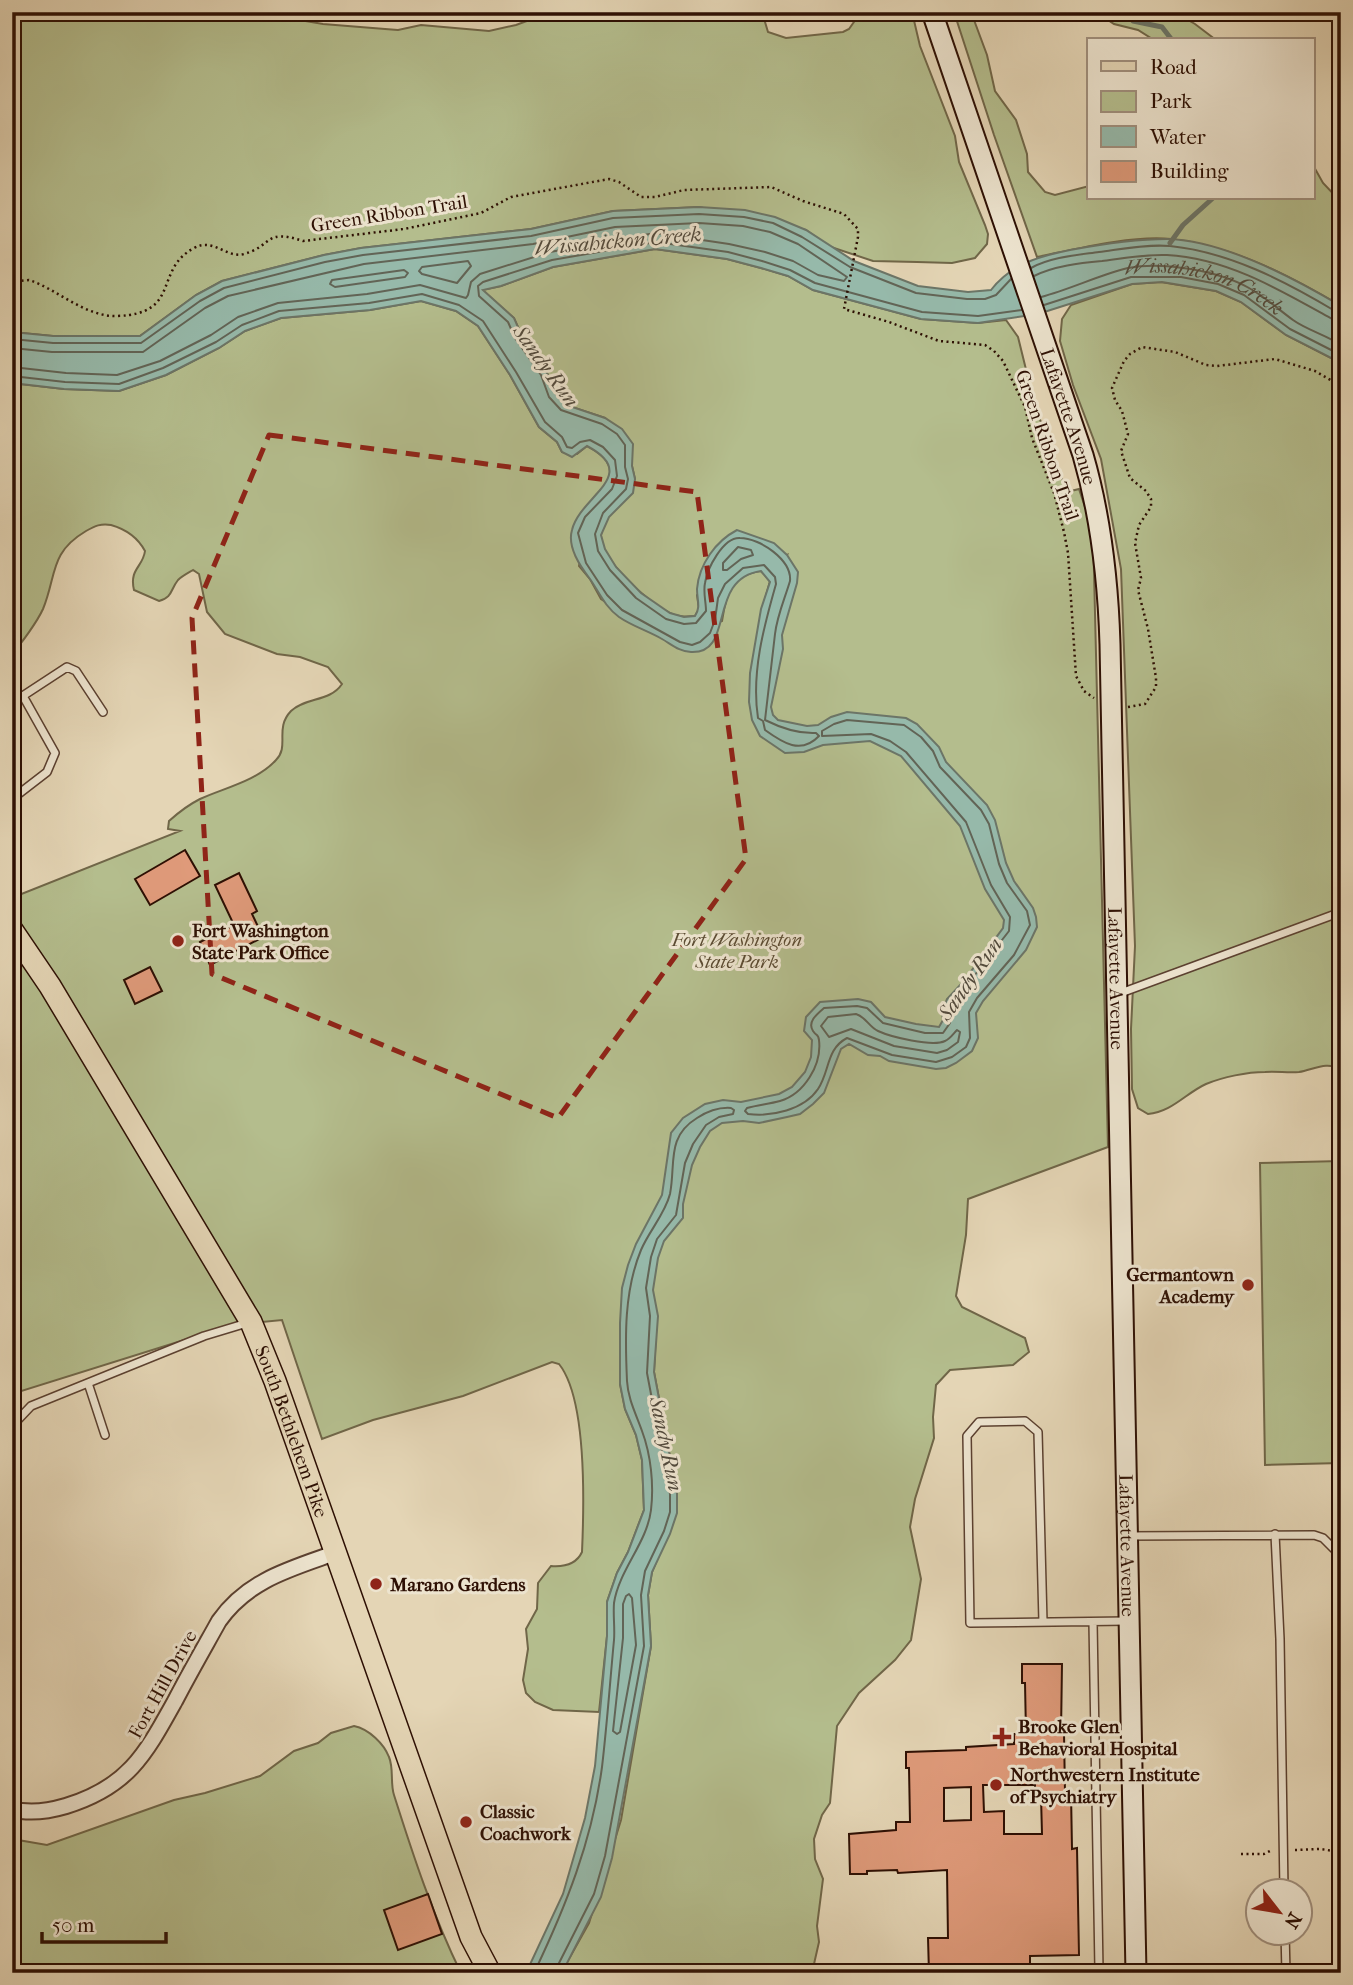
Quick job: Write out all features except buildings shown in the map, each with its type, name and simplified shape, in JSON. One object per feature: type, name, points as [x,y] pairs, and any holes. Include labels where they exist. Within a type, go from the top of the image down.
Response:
[{"type":"main road","name":"Lafayette Avenue","points":[[932,12],[1091,481],[1104,547],[1110,644],[1136,1973]]},
{"type":"main road","name":"South Bethlehem Pike","points":[[13,932],[50,986],[251,1322],[275,1381],[471,1937],[489,1972]]},
{"type":"street","name":"Fort Hill Drive","points":[[12,1809],[56,1809],[85,1800],[117,1781],[146,1753],[219,1621],[235,1602],[265,1579],[335,1553]]},
{"type":"lane","points":[[12,703],[67,667],[76,671],[103,712]]},
{"type":"lane","points":[[12,799],[47,772],[55,753],[23,696]]},
{"type":"lane","points":[[1117,994],[1341,912]]},
{"type":"lane","points":[[12,1426],[31,1406],[204,1336],[251,1322]]},
{"type":"lane","points":[[88,1383],[105,1435]]},
{"type":"lane","points":[[1043,1622],[1038,1433],[1025,1421],[979,1422],[967,1437],[970,1623],[1128,1621]]},
{"type":"lane","points":[[1275,1534],[1280,1639],[1284,1876]]},
{"type":"lane","points":[[1127,1535],[1314,1535],[1323,1538],[1334,1549],[1341,1549]]},
{"type":"lane","points":[[1093,1622],[1099,1970]]},
{"type":"lane","points":[[1285,1946],[1286,1973]]},
{"type":"lane","points":[[1074,1973],[1099,1970],[1136,1973]]},
{"type":"path","name":"Green Ribbon Trail","points":[[12,286],[29,280],[93,311],[113,317],[135,315],[157,304],[180,259],[201,245],[210,245],[234,255],[255,249],[277,236],[303,241],[404,229],[481,213],[511,197],[609,179],[619,182],[641,197],[684,190],[771,187],[844,215],[858,229],[844,309],[939,341],[985,345],[994,351],[1010,372],[1054,493],[1068,553],[1076,676],[1084,691],[1098,700]]},
{"type":"path","points":[[1124,707],[1145,704],[1156,687],[1148,629],[1138,590],[1140,578],[1135,543],[1139,525],[1151,507],[1151,499],[1146,491],[1130,478],[1126,470],[1121,451],[1128,434],[1112,388],[1117,373],[1130,354],[1142,347],[1158,348],[1206,365],[1217,366],[1275,359],[1315,371],[1341,386]]},
{"type":"path","points":[[1292,1850],[1320,1849],[1341,1852]]},
{"type":"path","points":[[1241,1854],[1264,1854],[1272,1850]]},
{"type":"highlighted area","points":[[269,435],[697,492],[746,859],[558,1118],[212,974],[192,618]]},
{"type":"green space","points":[[12,12],[252,12],[323,24],[385,29],[398,30],[421,25],[489,31],[516,25],[551,12],[762,12],[768,32],[786,38],[843,32],[849,29],[861,12],[912,12],[920,46],[955,136],[959,162],[988,234],[987,244],[975,258],[952,263],[873,261],[828,246],[806,230],[699,207],[613,211],[531,229],[361,248],[222,281],[196,295],[140,336],[53,336],[12,332]]},
{"type":"green space","points":[[954,12],[971,12],[987,55],[995,91],[1016,120],[1027,154],[1028,172],[1045,192],[1055,195],[1087,187],[1087,200],[1314,200],[1314,167],[1323,183],[1341,202],[1341,306],[1301,283],[1238,255],[1171,239],[1139,239],[1037,257]]},
{"type":"green space","points":[[1096,12],[1174,12],[1213,38],[1151,38],[1138,30],[1114,24]]},
{"type":"green space","name":"Fort Washington State Park","points":[[655,249],[727,259],[788,276],[813,290],[921,319],[978,323],[1006,320],[1018,337],[1035,406],[1067,492],[1079,489],[1093,531],[1108,1147],[968,1199],[966,1235],[956,1296],[962,1307],[1025,1338],[1029,1352],[1013,1365],[950,1370],[936,1385],[934,1438],[915,1499],[910,1527],[921,1579],[911,1640],[895,1660],[859,1693],[837,1726],[830,1803],[822,1815],[814,1839],[815,1859],[823,1879],[817,1926],[819,1942],[814,1964],[806,1973],[561,1973],[589,1923],[621,1820],[651,1646],[648,1595],[652,1572],[677,1494],[654,1372],[657,1314],[620,1328],[620,1384],[625,1409],[636,1435],[642,1460],[644,1510],[607,1602],[607,1636],[599,1712],[553,1710],[535,1702],[526,1693],[523,1680],[528,1649],[526,1629],[537,1609],[538,1583],[551,1566],[569,1564],[582,1552],[583,1482],[579,1427],[575,1402],[559,1364],[552,1362],[463,1396],[373,1420],[322,1439],[282,1320],[232,1325],[12,1394],[12,895],[19,895],[180,831],[168,829],[169,821],[196,801],[250,779],[268,767],[280,755],[283,724],[291,711],[304,703],[331,694],[342,684],[328,667],[300,657],[277,654],[225,634],[207,612],[199,574],[193,570],[175,584],[169,595],[159,601],[134,590],[133,577],[145,551],[131,535],[107,524],[98,525],[74,539],[60,556],[41,614],[12,653],[12,383],[64,389],[119,391],[166,375],[219,348],[245,331],[281,318],[370,310],[421,301],[456,311],[478,326],[539,427],[557,442],[562,452],[577,454],[587,446],[607,461],[609,478],[592,501],[579,566],[601,599],[667,641],[722,621],[732,587],[751,573],[761,571],[770,581],[763,606],[787,555],[697,595],[699,609],[695,616],[671,614],[638,590],[616,568],[603,545],[601,535],[610,514],[635,479],[632,444],[605,418],[566,405],[555,393],[547,373],[521,334],[514,318],[482,290],[553,267]]},
{"type":"green space","points":[[1161,282],[1216,291],[1241,302],[1286,335],[1341,363],[1341,1070],[1325,1066],[1299,1072],[1258,1072],[1227,1077],[1206,1084],[1164,1110],[1148,1114],[1138,1108],[1132,1089],[1131,1029],[1135,946],[1121,569],[1101,459],[1073,385],[1060,341],[1062,319],[1071,305],[1132,284]]},
{"type":"green space","points":[[1341,1161],[1341,1463],[1265,1465],[1260,1163]]},
{"type":"green space","points":[[354,1726],[375,1738],[389,1757],[393,1790],[409,1840],[461,1973],[12,1973],[12,1839],[47,1845],[174,1800],[260,1776],[294,1751],[318,1743],[331,1733]]},
{"type":"water","points":[[699,207],[745,210],[775,217],[806,230],[854,261],[918,286],[968,292],[991,290],[1008,274],[1027,262],[1070,250],[1155,239],[1189,241],[1211,246],[1257,262],[1341,306],[1341,363],[1286,335],[1241,302],[1216,291],[1162,282],[1132,284],[1038,314],[978,323],[921,319],[813,290],[788,276],[727,259],[655,249],[553,267],[483,290],[514,318],[521,334],[547,373],[555,393],[566,405],[605,418],[622,429],[633,444],[633,493],[609,517],[601,535],[605,549],[616,567],[641,593],[670,613],[684,617],[695,616],[701,571],[722,540],[737,530],[774,543],[787,555],[798,572],[782,635],[783,649],[771,707],[773,715],[778,720],[807,726],[818,725],[847,712],[906,718],[917,724],[939,747],[946,762],[987,805],[995,820],[1006,863],[1014,881],[1033,908],[1037,927],[1026,950],[983,1001],[976,1013],[978,1038],[972,1051],[956,1063],[936,1069],[889,1061],[880,1056],[868,1055],[849,1044],[841,1049],[824,1093],[800,1114],[759,1123],[722,1123],[710,1131],[700,1147],[692,1165],[683,1204],[683,1218],[664,1241],[658,1258],[653,1290],[658,1316],[654,1372],[677,1494],[677,1513],[652,1572],[648,1595],[651,1646],[612,1858],[601,1897],[564,1969],[561,1973],[526,1973],[563,1894],[585,1818],[595,1766],[607,1636],[607,1602],[644,1510],[642,1460],[636,1435],[625,1409],[620,1384],[622,1288],[636,1244],[662,1195],[671,1133],[683,1118],[705,1104],[723,1100],[741,1102],[779,1094],[792,1087],[805,1072],[811,1057],[812,1040],[804,1031],[806,1017],[820,1002],[858,999],[871,1002],[885,1017],[939,1027],[947,999],[1003,928],[1004,920],[985,889],[960,826],[901,756],[870,741],[823,745],[804,752],[785,753],[760,736],[752,720],[749,702],[750,673],[761,609],[770,582],[761,571],[744,577],[733,587],[713,641],[705,649],[687,652],[679,649],[624,620],[610,609],[579,562],[571,543],[577,518],[603,486],[609,476],[609,467],[602,457],[587,446],[572,457],[562,452],[557,442],[539,427],[478,326],[456,311],[421,301],[370,310],[281,318],[245,331],[219,348],[166,375],[119,391],[64,389],[12,383],[12,332],[53,336],[140,336],[196,295],[222,281],[324,255],[361,248],[531,229],[613,211]]},
{"type":"waterway","points":[[1129,12],[1133,21],[1162,27],[1170,38]]},
{"type":"waterway","points":[[1170,243],[1183,225],[1211,200]]},
{"type":"place","name":"Fort Washington State Park Office","points":[[178,941]]},
{"type":"place","name":"Germantown Academy","points":[[1248,1285]]},
{"type":"place","name":"Marano Gardens","points":[[376,1584]]},
{"type":"place","name":"Brooke Glen Behavioral Hospital","points":[[1002,1737]]},
{"type":"place","name":"Northwestern Institute of Psychiatry","points":[[996,1785]]},
{"type":"place","name":"Classic Coachwork","points":[[466,1822]]},
{"type":"water label","name":"Wissahickon Creek","points":[[618,241]]},
{"type":"water label","name":"Wissahickon Creek","points":[[1205,287]]},
{"type":"water label","name":"Sandy Run","points":[[546,366]]},
{"type":"water label","name":"Sandy Run","points":[[970,979]]},
{"type":"water label","name":"Sandy Run","points":[[666,1444]]}]
